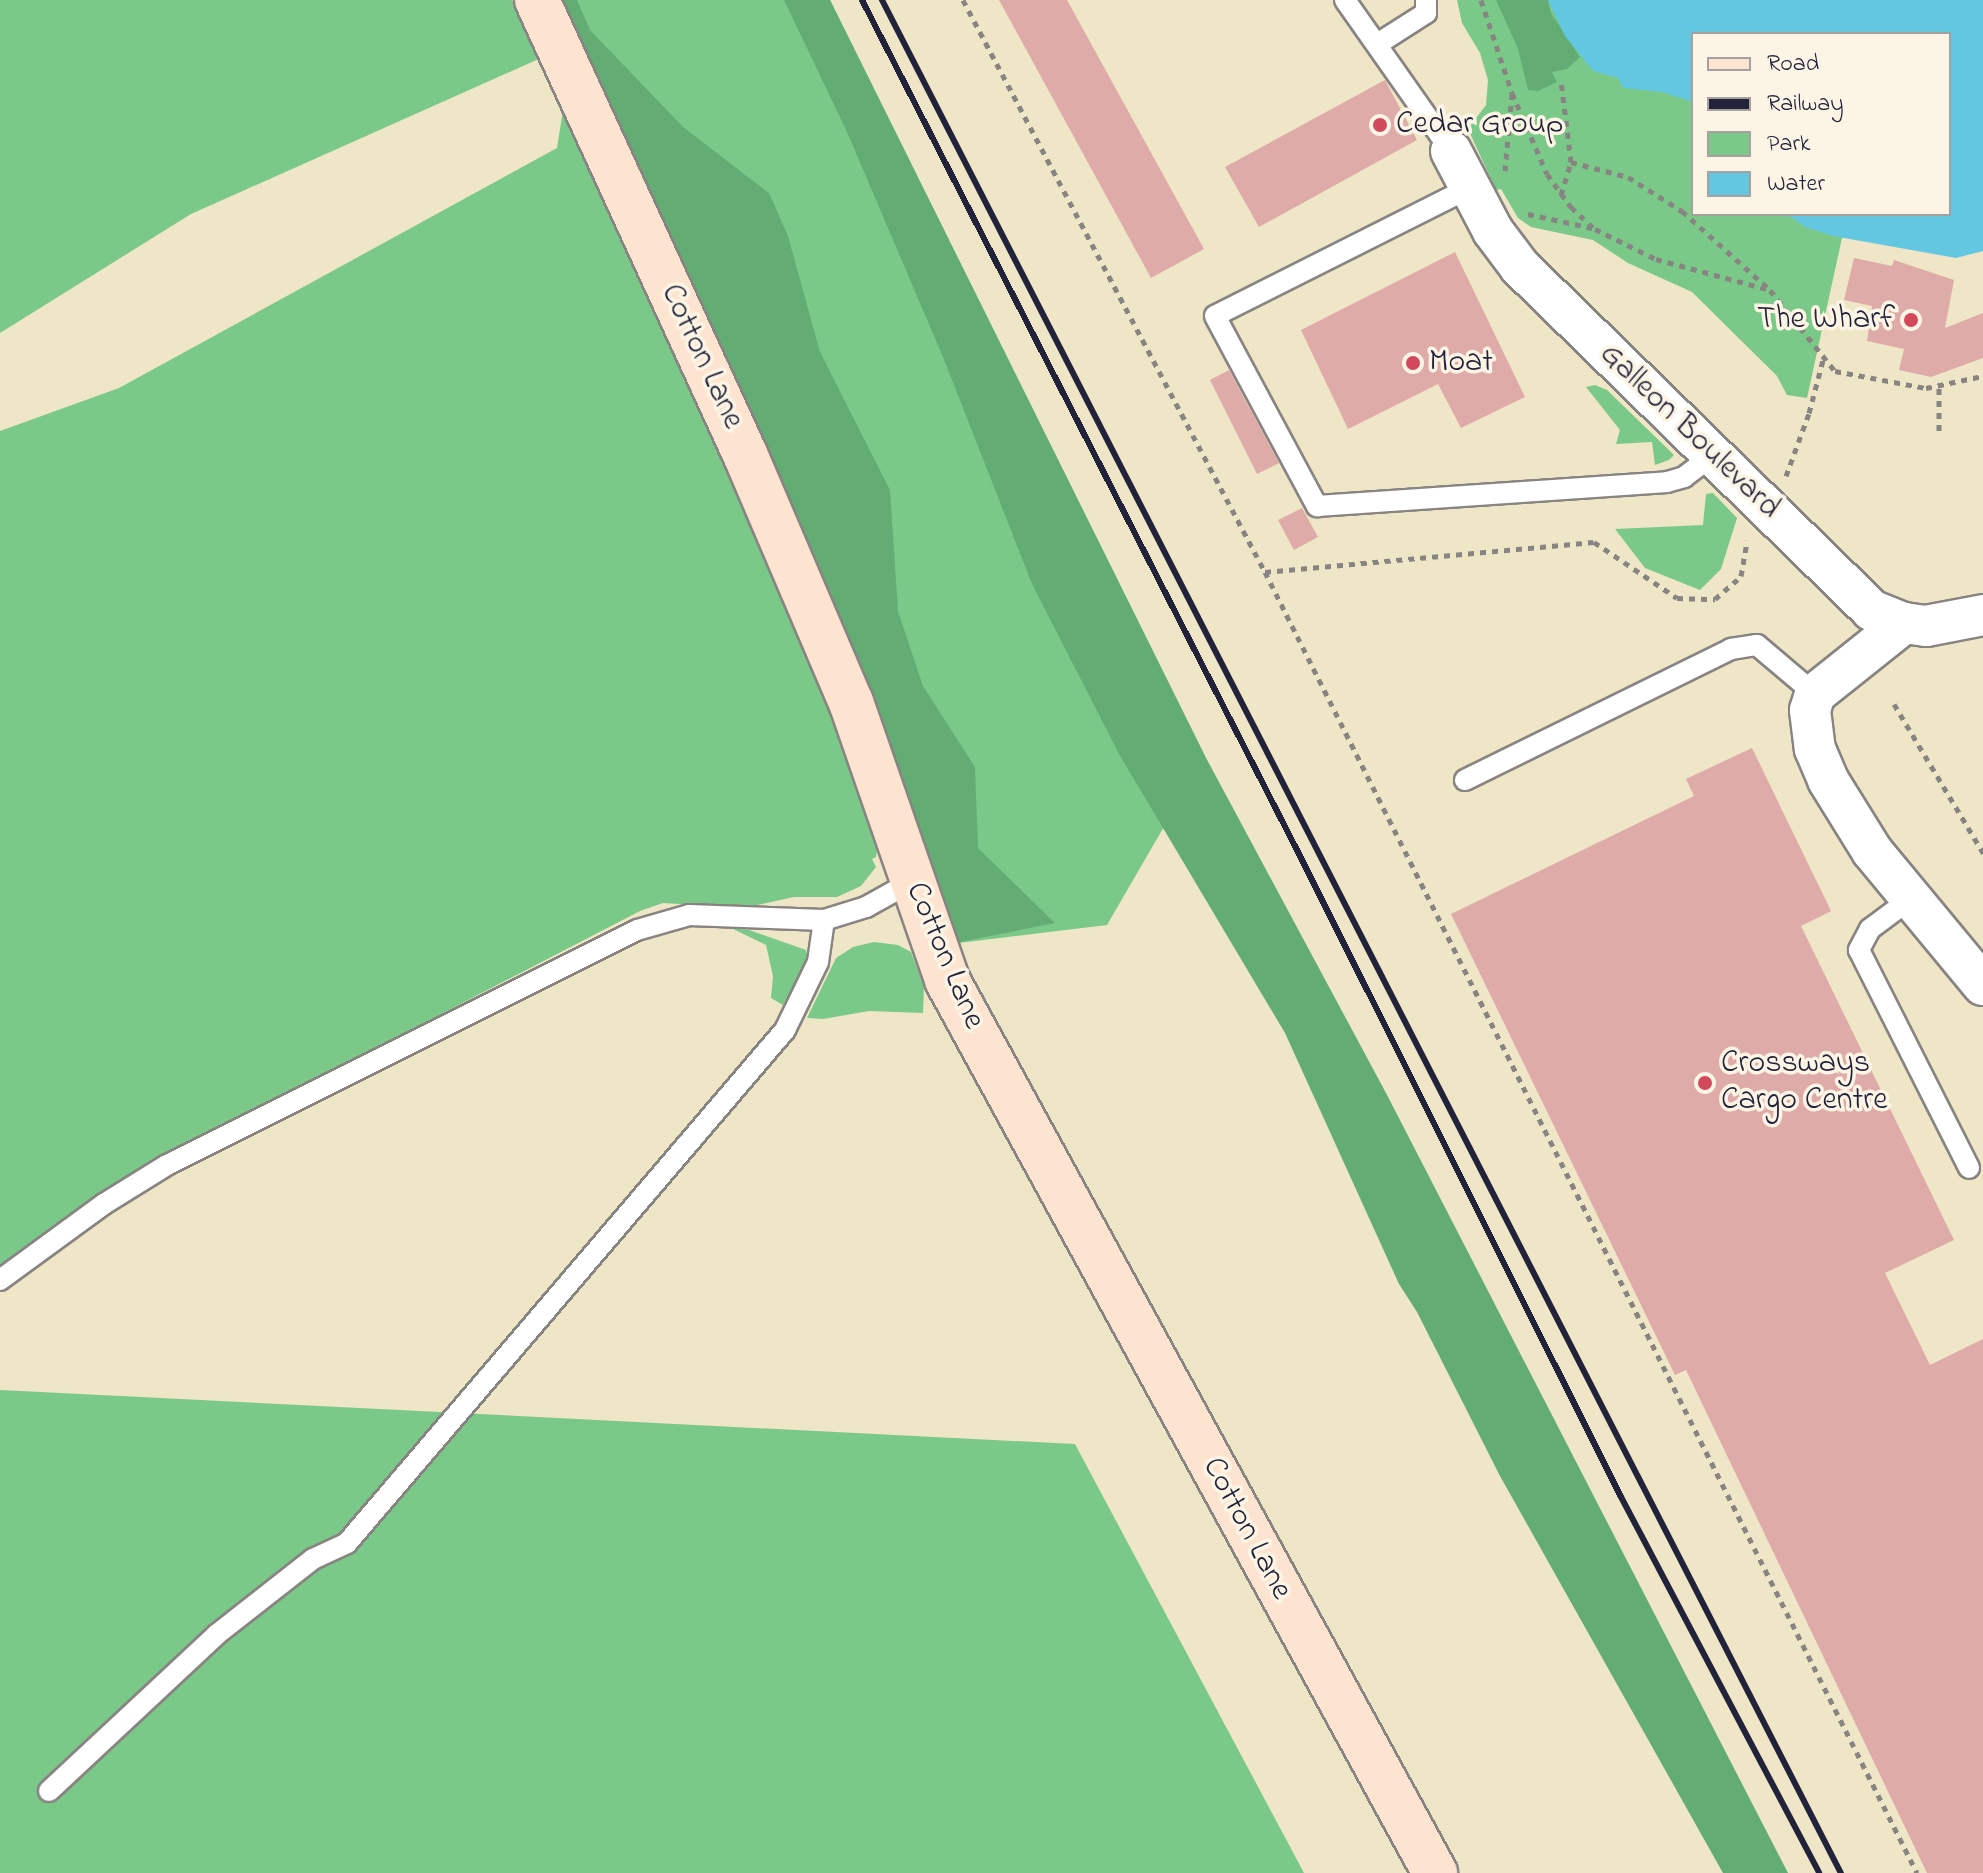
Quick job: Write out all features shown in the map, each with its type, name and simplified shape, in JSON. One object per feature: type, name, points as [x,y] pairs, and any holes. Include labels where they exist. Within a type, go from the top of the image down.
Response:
[{"type":"street","name":"Cotton Lane","points":[[537,0],[745,454],[851,702],[947,980],[1435,1873]]},
{"type":"street","name":"Galleon Boulevard","points":[[1451,151],[1488,183],[1493,231],[1520,267],[1871,610],[1904,623],[1926,626],[1983,615]]},
{"type":"street","points":[[1904,623],[1815,694],[1810,710],[1815,749],[1828,780],[1872,851],[1909,900],[1983,985]]},
{"type":"lane","points":[[1345,0],[1379,43],[1451,151]]},
{"type":"lane","points":[[1379,43],[1426,13],[1426,0]]},
{"type":"lane","points":[[1488,183],[1215,316],[1317,506],[1667,482],[1684,477],[1714,454]]},
{"type":"lane","points":[[1465,780],[1731,649],[1757,645],[1815,694]]},
{"type":"lane","points":[[0,1280],[104,1204],[167,1165],[637,930],[689,915],[824,920],[866,907],[911,882]]},
{"type":"lane","points":[[1909,900],[1870,929],[1859,950],[1969,1168]]},
{"type":"lane","points":[[49,1791],[216,1635],[313,1559],[347,1543],[785,1030],[818,962],[824,920]]},
{"type":"path","points":[[963,0],[1265,572],[1917,1873]]},
{"type":"path","points":[[1481,0],[1512,93],[1547,174],[1561,195],[1595,229]]},
{"type":"path","points":[[1561,80],[1571,162],[1561,195]]},
{"type":"path","points":[[1488,183],[1503,165],[1512,93]]},
{"type":"path","points":[[1571,162],[1628,177],[1682,211],[1770,290],[1823,359],[1843,374],[1939,388],[1983,376]]},
{"type":"path","points":[[1518,206],[1529,215],[1595,229],[1656,259],[1770,290]]},
{"type":"path","points":[[1783,483],[1809,413],[1823,359]]},
{"type":"path","points":[[1939,388],[1939,432]]},
{"type":"path","points":[[1265,572],[1594,542],[1677,598],[1715,599],[1741,576],[1748,537]]},
{"type":"path","points":[[1894,704],[1983,853]]},
{"type":"green space","points":[[0,0],[512,0],[541,58],[191,214],[0,333]]},
{"type":"green space","points":[[560,0],[830,0],[1205,756],[1107,925],[950,944]]},
{"type":"green space","points":[[560,0],[577,0],[590,30],[683,127],[769,193],[788,236],[820,352],[890,490],[898,611],[923,686],[975,767],[978,848],[1055,923],[950,944]]},
{"type":"green space","points":[[784,0],[830,0],[1205,756],[1386,1093],[1788,1873],[1723,1873],[1500,1476],[1417,1312],[1399,1284],[1285,1033],[1119,754],[1032,584],[943,357],[847,132]]},
{"type":"green space","points":[[1457,0],[1983,0],[1983,243],[1842,238],[1807,398],[1787,395],[1777,376],[1692,292],[1628,263],[1593,240],[1531,227],[1518,218],[1501,189],[1496,190],[1468,129],[1486,105],[1488,80],[1480,53],[1462,23]]},
{"type":"green space","points":[[1496,0],[1548,0],[1551,13],[1580,57],[1567,69],[1552,72],[1557,82],[1538,91],[1528,90],[1518,49]]},
{"type":"green space","points":[[567,85],[853,750],[879,839],[876,857],[872,859],[876,867],[861,886],[837,897],[794,897],[744,908],[663,903],[640,911],[171,1154],[0,1272],[0,431],[119,388],[557,148]]},
{"type":"green space","points":[[1595,385],[1607,390],[1674,455],[1655,465],[1652,442],[1616,444],[1620,430],[1586,387]]},
{"type":"green space","points":[[1713,493],[1737,518],[1721,569],[1700,590],[1645,568],[1615,529],[1703,525],[1706,494]]},
{"type":"green space","points":[[729,927],[749,930],[806,950],[808,959],[783,1005],[771,998],[773,976],[766,945]]},
{"type":"green space","points":[[874,942],[898,945],[911,952],[924,986],[923,1013],[869,1011],[823,1019],[807,1018],[836,958],[853,947]]},
{"type":"green space","points":[[0,1390],[1075,1444],[1304,1873],[0,1873]]},
{"type":"water","points":[[1548,0],[1983,0],[1983,251],[1956,258],[1833,236],[1805,227],[1790,216],[1951,216],[1951,32],[1691,32],[1691,101],[1662,92],[1623,88],[1618,78],[1593,71],[1565,36]]},
{"type":"building","points":[[999,0],[1067,0],[1204,249],[1151,278]]},
{"type":"building","points":[[1385,80],[1417,140],[1259,227],[1225,167]]},
{"type":"building","name":"Moat","points":[[1455,252],[1525,397],[1461,428],[1438,384],[1348,429],[1301,330]]},
{"type":"building","name":"The Wharf","points":[[1854,258],[1892,266],[1894,260],[1954,280],[1945,328],[1983,313],[1983,358],[1931,377],[1899,370],[1904,349],[1867,341],[1872,306],[1844,300]]},
{"type":"building","points":[[1229,370],[1279,463],[1257,474],[1210,380]]},
{"type":"building","points":[[1302,508],[1318,537],[1294,550],[1278,520]]},
{"type":"building","name":"Crossways Cargo Centre","points":[[1752,748],[1831,911],[1801,926],[1954,1240],[1885,1273],[1930,1365],[1983,1339],[1983,1873],[1927,1873],[1686,1370],[1675,1375],[1451,914],[1694,796],[1686,779]]},
{"type":"railway","points":[[862,0],[1295,846],[1620,1495],[1819,1873]]},
{"type":"railway","points":[[882,0],[1841,1873]]},
{"type":"place","name":"Cedar Group","points":[[1380,125]]},
{"type":"place","name":"The Wharf","points":[[1911,320]]},
{"type":"place","name":"Moat","points":[[1413,363]]},
{"type":"place","name":"Crossways Cargo Centre","points":[[1705,1083]]}]
